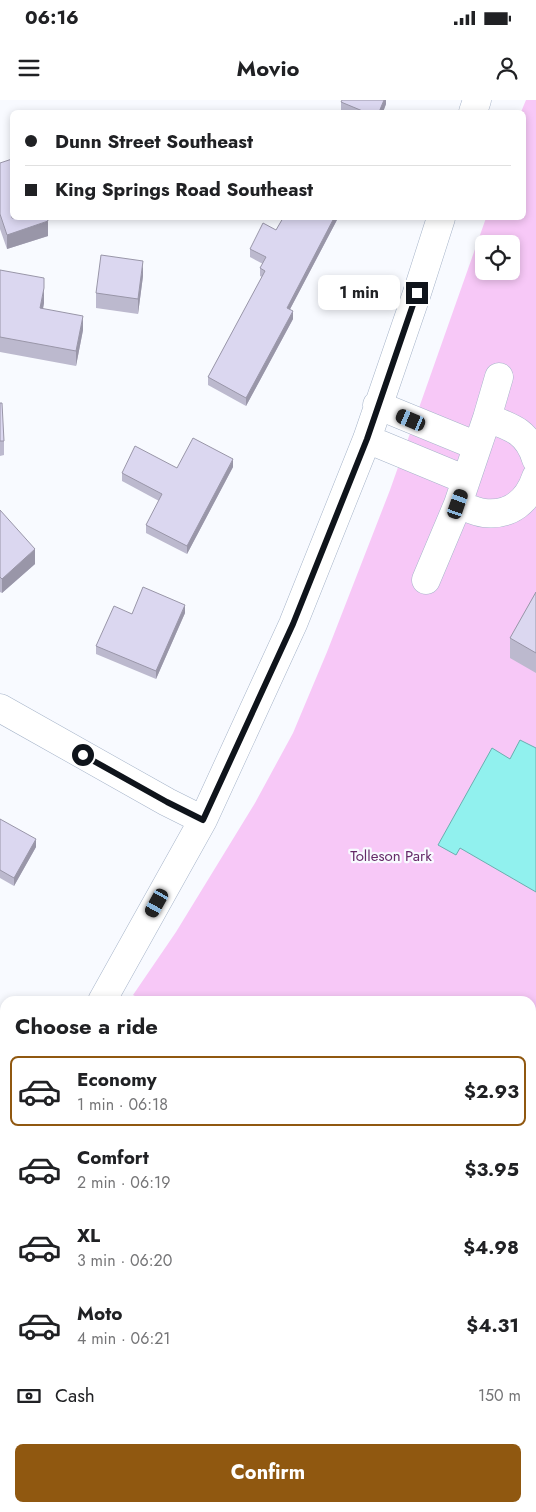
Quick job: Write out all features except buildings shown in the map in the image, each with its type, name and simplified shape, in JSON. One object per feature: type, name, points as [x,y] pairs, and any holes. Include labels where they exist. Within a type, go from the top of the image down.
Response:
[{"type":"street","points":[[105,996],[203,820],[293,624],[367,439],[417,293],[439,220]]},
{"type":"street","points":[[426,580],[462,492],[500,377]]},
{"type":"street","points":[[378,405],[477,446]]},
{"type":"street","points":[[487,418],[510,426],[523,435],[533,448],[536,459]]},
{"type":"street","points":[[367,439],[462,492],[482,513],[498,513],[513,508],[522,502],[532,490],[536,477]]},
{"type":"street","points":[[0,708],[167,802],[203,820]]},
{"type":"green space","name":"Tolleson Park","points":[[526,100],[536,100],[536,996],[133,995],[176,932],[255,803],[293,733],[327,652],[390,490],[475,249],[475,280],[520,280],[520,235],[480,235],[485,220],[526,220],[526,110],[522,110]]},
{"type":"water","points":[[520,740],[536,748],[536,892],[460,848],[456,855],[438,845],[492,748],[510,759]]},
{"type":"route","points":[[83,755],[203,820],[293,624],[367,439],[417,293]]}]
